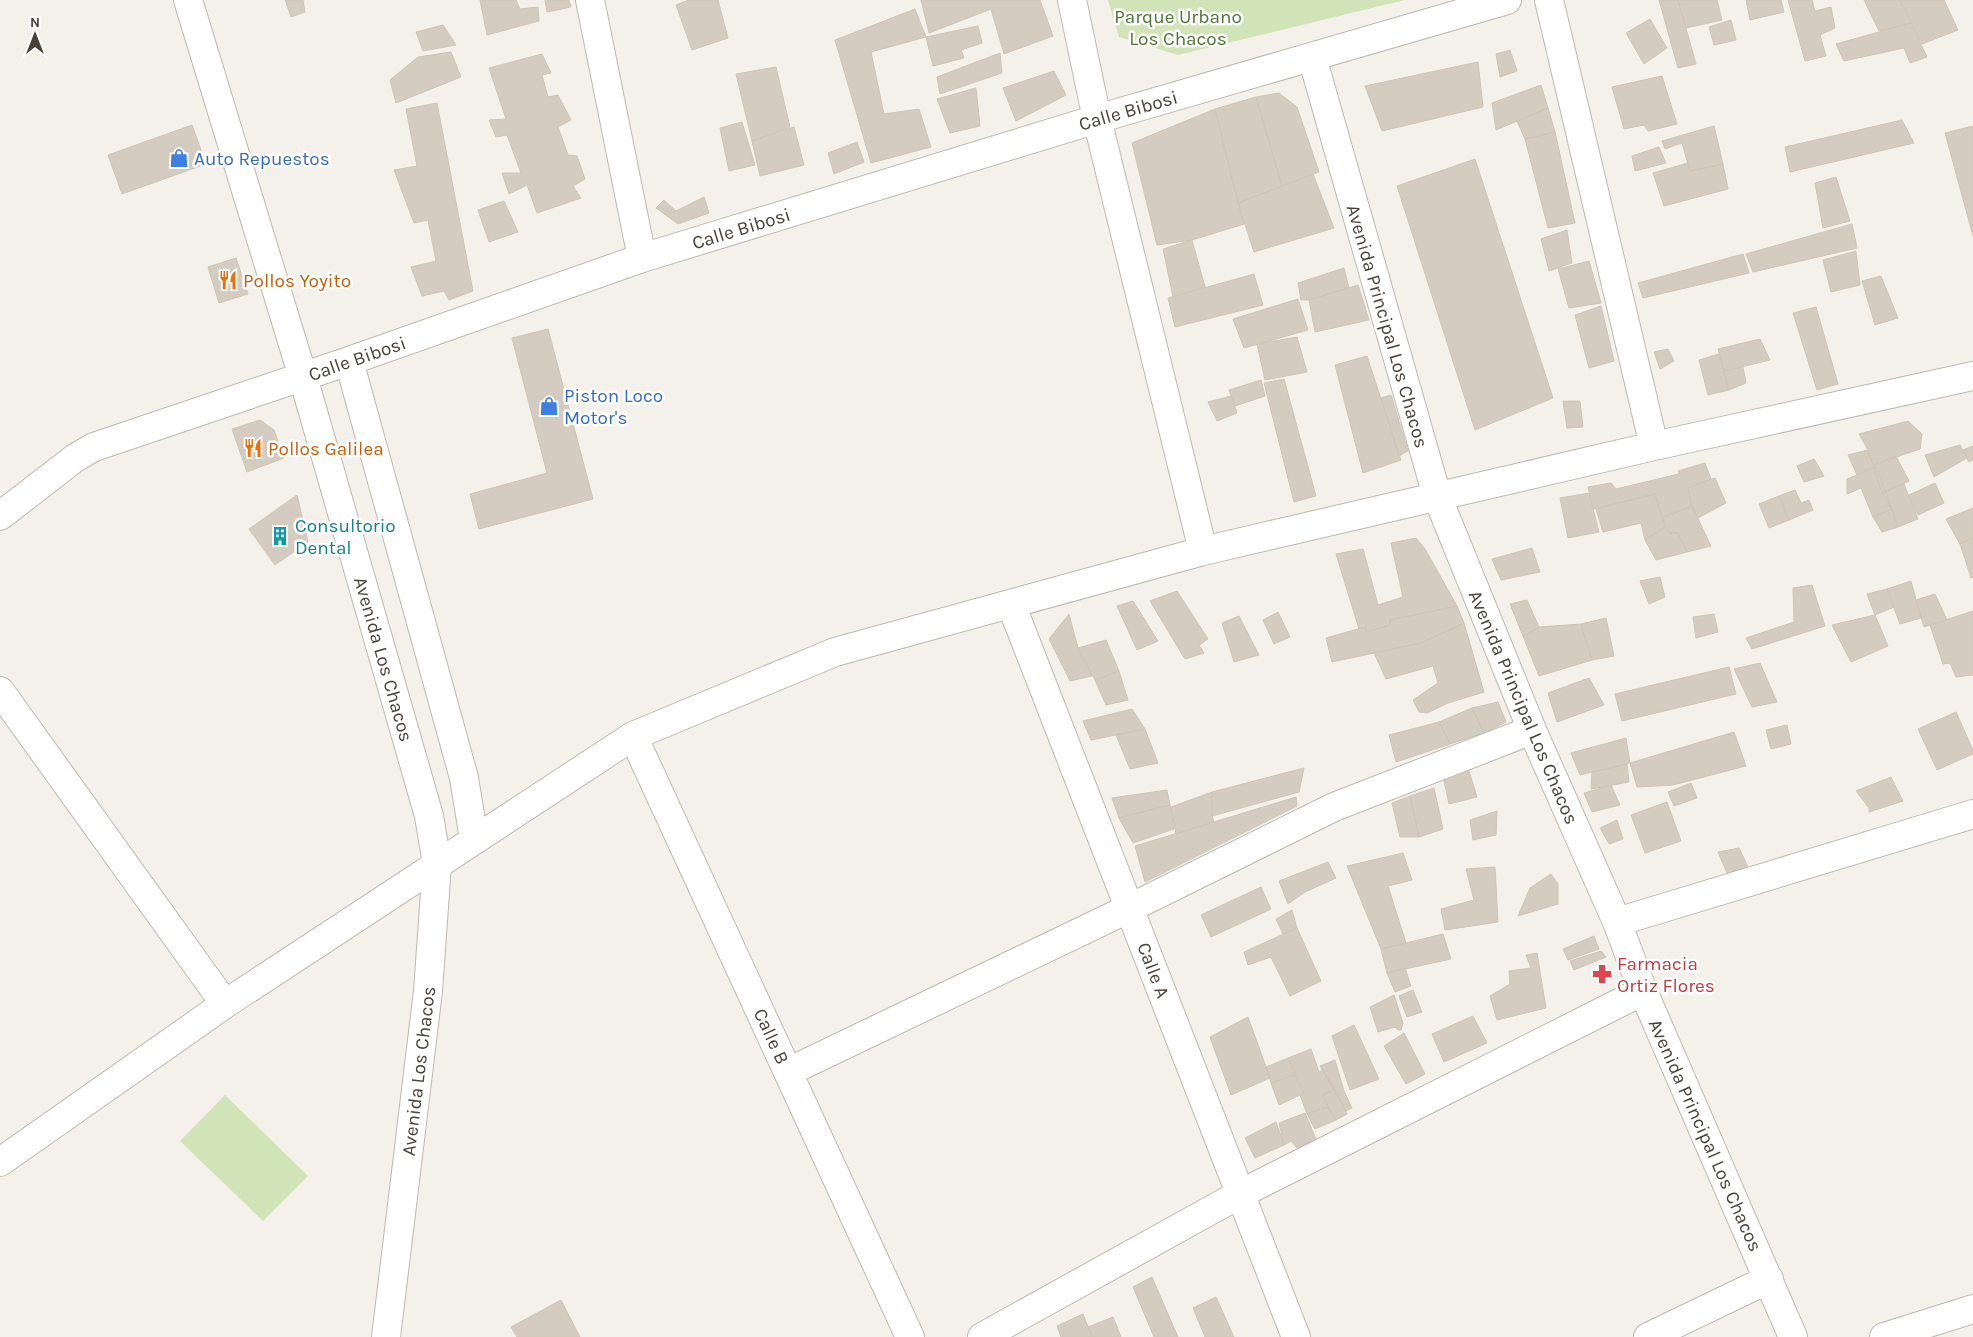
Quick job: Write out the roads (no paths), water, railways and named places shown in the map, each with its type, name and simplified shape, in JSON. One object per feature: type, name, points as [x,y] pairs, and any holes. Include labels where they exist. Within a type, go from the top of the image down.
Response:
[{"type":"street","name":"Avenida Los Chacos","points":[[188,0],[302,377],[429,816],[437,864],[428,991],[386,1337]]},
{"type":"street","points":[[590,0],[642,258]]},
{"type":"street","points":[[1072,0],[1098,119],[1204,551]]},
{"type":"street","name":"Calle Bibosi","points":[[0,516],[75,458],[94,447],[349,361],[642,258],[1098,119],[1507,0]]},
{"type":"street","points":[[1549,0],[1654,446]]},
{"type":"street","name":"Avenida Principal Los Chacos","points":[[1312,57],[1437,496],[1532,730],[1617,922],[1643,991],[1793,1337]]},
{"type":"street","points":[[349,361],[464,778],[474,839]]},
{"type":"street","points":[[0,1162],[225,1004],[633,736],[835,652],[1204,551],[1654,446],[1973,376]]},
{"type":"street","name":"Calle A","points":[[1011,604],[1296,1337]]},
{"type":"street","points":[[0,691],[225,1004]]},
{"type":"street","points":[[788,1072],[1130,908],[1334,807],[1532,730]]},
{"type":"street","name":"Calle B","points":[[633,736],[910,1337]]},
{"type":"street","points":[[1617,922],[1973,814]]},
{"type":"street","points":[[982,1337],[1240,1194],[1643,991]]},
{"type":"street","points":[[1648,1337],[1769,1279]]},
{"type":"street","points":[[1884,1337],[1973,1309]]},
{"type":"place","name":"Auto Repuestos","points":[[179,158]]},
{"type":"place","name":"Pollos Yoyito","points":[[228,280]]},
{"type":"place","name":"Piston Loco Motor's","points":[[549,406]]},
{"type":"place","name":"Pollos Galilea","points":[[253,448]]},
{"type":"place","name":"Consultorio Dental","points":[[280,536]]},
{"type":"place","name":"Farmacia Ortiz Flores","points":[[1602,974]]},
{"type":"park label","name":"Parque Urbano Los Chacos","points":[[1178,27]]}]
